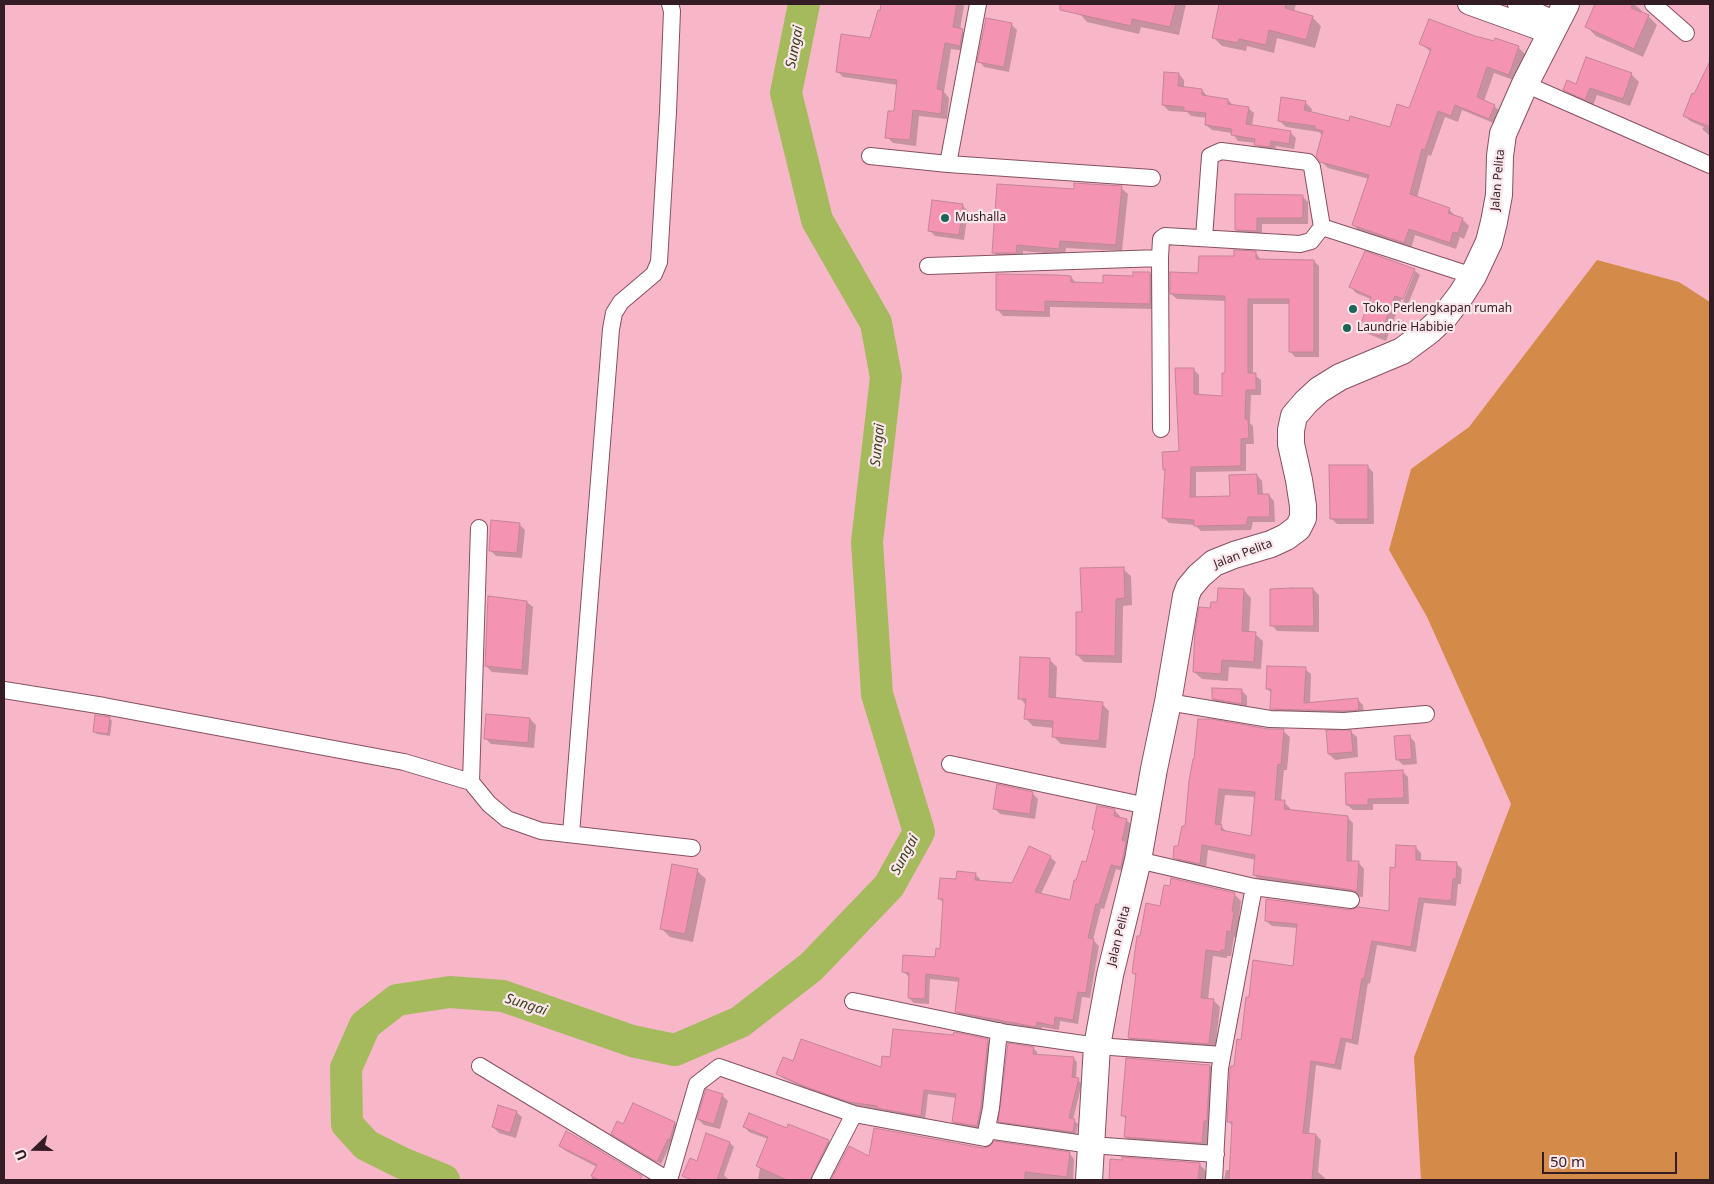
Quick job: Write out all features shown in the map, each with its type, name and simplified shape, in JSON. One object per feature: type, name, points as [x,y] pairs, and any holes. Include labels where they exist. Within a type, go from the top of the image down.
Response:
[{"type":"highway","name":"Jalan Pelita","points":[[1089,1180],[1097,1046],[1110,975],[1138,860],[1186,596],[1193,582],[1214,563],[1271,544],[1286,537],[1298,528],[1303,518],[1303,506],[1300,480],[1291,444],[1291,430],[1294,416],[1306,402],[1319,390],[1340,377],[1402,351],[1429,331],[1445,316],[1474,276],[1489,242],[1494,222],[1499,194],[1500,156],[1503,134],[1525,84],[1558,20]]},
{"type":"street","points":[[571,834],[611,329],[614,313],[621,302],[654,274],[659,262],[668,112],[672,11],[670,4]]},
{"type":"street","points":[[948,164],[978,4]]},
{"type":"street","points":[[1468,4],[1558,20]]},
{"type":"street","points":[[1518,4],[1558,20]]},
{"type":"street","points":[[1653,4],[1686,34]]},
{"type":"street","points":[[1525,84],[1710,165]]},
{"type":"street","points":[[1161,429],[1161,239],[1165,236],[1300,244],[1311,241],[1322,227],[1312,167],[1308,162],[1221,151],[1210,156],[1204,238]]},
{"type":"street","points":[[870,156],[948,164],[1152,178]]},
{"type":"street","points":[[1322,227],[1474,276]]},
{"type":"street","points":[[928,266],[1160,258]]},
{"type":"street","points":[[471,782],[479,528]]},
{"type":"street","points":[[4,690],[104,706],[404,762],[471,782],[489,804],[507,819],[542,831],[692,848]]},
{"type":"street","points":[[1168,702],[1270,719],[1344,722],[1426,714]]},
{"type":"street","points":[[950,764],[1147,806]]},
{"type":"street","points":[[1138,860],[1254,887],[1351,900]]},
{"type":"street","points":[[1214,1180],[1220,1068],[1254,887]]},
{"type":"street","points":[[853,1001],[999,1031],[1097,1046],[1222,1055]]},
{"type":"street","points":[[480,1066],[669,1180],[697,1084],[719,1067],[854,1114],[985,1138],[999,1031]]},
{"type":"street","points":[[820,1180],[854,1114]]},
{"type":"street","points":[[987,1130],[1091,1145],[1216,1154]]},
{"type":"shaded area","points":[[1597,260],[1679,282],[1710,302],[1710,1180],[1421,1180],[1414,1057],[1511,804],[1427,617],[1389,550],[1411,469],[1469,427]]},
{"type":"building","points":[[881,4],[957,4],[953,27],[963,29],[960,46],[945,43],[937,89],[943,90],[941,114],[913,110],[910,140],[885,138],[888,111],[894,111],[897,80],[836,72],[841,34],[870,38]]},
{"type":"building","points":[[1060,4],[1176,4],[1170,27],[1132,19],[1131,26],[1060,10]]},
{"type":"building","points":[[1219,4],[1286,4],[1285,8],[1313,16],[1306,40],[1269,30],[1266,45],[1239,39],[1238,43],[1212,38]]},
{"type":"building","points":[[1595,4],[1633,4],[1631,8],[1649,15],[1634,49],[1585,27]]},
{"type":"building","points":[[986,18],[1012,23],[1004,67],[977,62]]},
{"type":"building","points":[[1429,19],[1475,36],[1494,41],[1495,38],[1519,46],[1509,75],[1487,67],[1477,97],[1495,105],[1489,119],[1455,105],[1451,116],[1438,111],[1425,150],[1422,149],[1410,194],[1450,208],[1448,213],[1463,218],[1458,233],[1453,232],[1450,243],[1409,229],[1404,243],[1352,225],[1369,175],[1320,162],[1316,156],[1323,131],[1315,129],[1315,126],[1278,121],[1281,97],[1306,101],[1304,110],[1349,121],[1350,116],[1390,127],[1397,104],[1409,108],[1431,49],[1419,44]]},
{"type":"building","points":[[1586,57],[1632,73],[1623,99],[1590,88],[1585,100],[1563,90],[1567,80],[1576,84]]},
{"type":"building","points":[[1710,61],[1710,127],[1683,116],[1692,93],[1694,94]]},
{"type":"building","points":[[1164,72],[1179,73],[1178,86],[1202,89],[1202,95],[1228,99],[1228,104],[1249,107],[1246,124],[1291,131],[1289,144],[1271,141],[1270,147],[1254,145],[1255,139],[1231,135],[1232,129],[1205,125],[1206,113],[1184,111],[1184,107],[1162,105]]},
{"type":"building","points":[[1074,183],[1122,186],[1116,245],[1060,241],[1059,249],[1017,245],[1016,253],[992,253],[997,184],[1074,189]]},
{"type":"building","points":[[1235,194],[1303,195],[1303,218],[1257,218],[1257,231],[1235,230]]},
{"type":"building","points":[[932,200],[963,204],[959,235],[928,231]]},
{"type":"building","points":[[1234,250],[1256,251],[1256,259],[1314,260],[1314,352],[1289,352],[1289,299],[1248,299],[1248,373],[1256,373],[1256,390],[1246,390],[1245,419],[1248,419],[1249,438],[1241,439],[1241,466],[1191,467],[1190,497],[1230,496],[1229,475],[1257,474],[1258,494],[1269,494],[1270,517],[1248,517],[1246,525],[1194,526],[1194,520],[1162,518],[1165,469],[1163,470],[1162,452],[1179,451],[1175,368],[1194,368],[1194,394],[1222,396],[1222,373],[1225,373],[1225,296],[1170,294],[1170,272],[1198,273],[1199,256],[1234,256]]},
{"type":"building","points":[[1365,251],[1415,269],[1403,299],[1395,296],[1380,336],[1359,328],[1371,297],[1349,287]]},
{"type":"building","points":[[1133,272],[1150,272],[1150,304],[1045,301],[1045,312],[996,310],[996,274],[1071,276],[1071,282],[1103,283],[1103,275],[1133,276]]},
{"type":"building","points":[[1329,465],[1368,465],[1368,519],[1330,519]]},
{"type":"building","points":[[491,520],[520,523],[517,553],[489,551]]},
{"type":"building","points":[[1124,567],[1125,598],[1116,599],[1115,656],[1076,655],[1076,612],[1082,612],[1080,568]]},
{"type":"building","points":[[1218,588],[1244,589],[1242,631],[1256,632],[1254,662],[1222,660],[1221,674],[1193,672],[1195,631],[1199,607],[1210,608],[1211,602],[1217,602]]},
{"type":"building","points":[[1313,588],[1314,626],[1270,626],[1270,589]]},
{"type":"building","points":[[488,596],[527,601],[522,670],[485,666]]},
{"type":"building","points":[[1020,657],[1050,658],[1049,697],[1103,702],[1099,741],[1052,737],[1053,721],[1024,719],[1026,699],[1018,699]]},
{"type":"building","points":[[1267,666],[1306,667],[1304,703],[1358,698],[1359,710],[1270,709],[1271,689],[1266,689]]},
{"type":"building","points":[[1212,688],[1242,689],[1242,704],[1212,699]]},
{"type":"building","points":[[486,714],[530,718],[528,743],[484,739]]},
{"type":"building","points":[[95,715],[110,717],[108,734],[93,732]]},
{"type":"building","points":[[1198,719],[1211,719],[1268,729],[1284,729],[1281,765],[1278,764],[1275,800],[1285,800],[1284,809],[1348,816],[1347,861],[1359,861],[1357,892],[1253,875],[1255,855],[1202,845],[1200,864],[1173,858],[1174,846],[1178,846],[1182,826],[1185,826],[1189,781],[1194,759]],"holes":[[[1219,789],[1255,792],[1251,836],[1221,830],[1222,825],[1215,824]]]},
{"type":"building","points":[[1326,730],[1351,730],[1353,752],[1328,754]]},
{"type":"building","points":[[1410,735],[1412,759],[1396,760],[1394,736]]},
{"type":"building","points":[[1403,770],[1404,798],[1368,799],[1368,805],[1346,805],[1345,773]]},
{"type":"building","points":[[997,784],[1033,792],[1030,814],[993,809]]},
{"type":"building","points":[[1097,806],[1115,809],[1114,816],[1127,819],[1122,840],[1126,842],[1121,867],[1111,865],[1099,904],[1096,904],[1088,938],[1094,939],[1086,993],[1078,992],[1073,1020],[1055,1017],[1054,1026],[1037,1022],[1036,1027],[955,1012],[959,978],[926,974],[925,999],[908,998],[909,973],[902,972],[903,955],[935,957],[936,948],[940,949],[943,899],[938,899],[940,878],[956,879],[957,871],[976,873],[975,880],[1012,883],[1029,846],[1051,856],[1035,892],[1070,900],[1074,880],[1076,880],[1082,861],[1086,862],[1095,830],[1092,829]]},
{"type":"building","points":[[1396,845],[1416,846],[1416,860],[1457,862],[1456,879],[1453,879],[1451,901],[1419,898],[1411,947],[1372,941],[1364,979],[1362,978],[1352,1040],[1341,1038],[1335,1065],[1311,1061],[1303,1133],[1316,1134],[1312,1180],[1229,1180],[1232,1122],[1227,1122],[1230,1069],[1231,1066],[1234,1066],[1237,1039],[1241,1040],[1246,997],[1249,997],[1253,960],[1293,966],[1297,924],[1265,921],[1266,899],[1350,910],[1358,907],[1389,911],[1390,867],[1395,868]]},
{"type":"building","points":[[672,864],[698,869],[685,934],[660,929]]},
{"type":"building","points":[[1171,878],[1235,893],[1231,932],[1227,931],[1225,950],[1220,952],[1206,950],[1201,998],[1214,999],[1209,1044],[1128,1038],[1136,974],[1132,973],[1137,936],[1140,936],[1146,903],[1160,906],[1164,885],[1170,886]]},
{"type":"building","points":[[893,1029],[953,1035],[954,1032],[988,1039],[977,1126],[952,1122],[956,1094],[924,1090],[921,1116],[849,1102],[776,1074],[783,1057],[793,1061],[801,1039],[881,1067],[882,1056],[890,1057]]},
{"type":"building","points":[[1008,1043],[1034,1047],[1033,1054],[1074,1057],[1072,1077],[1079,1078],[1069,1118],[1075,1119],[1073,1132],[998,1122]]},
{"type":"building","points":[[1126,1058],[1210,1065],[1207,1121],[1204,1121],[1202,1143],[1124,1137],[1126,1116],[1121,1116]]},
{"type":"building","points":[[706,1089],[723,1094],[714,1124],[697,1119]]},
{"type":"building","points":[[633,1103],[675,1122],[670,1140],[668,1139],[657,1162],[611,1134],[617,1121],[623,1124]]},
{"type":"building","points":[[498,1105],[517,1111],[510,1133],[492,1127]]},
{"type":"building","points":[[749,1113],[787,1128],[788,1124],[829,1140],[810,1180],[787,1180],[756,1166],[768,1137],[743,1127]]},
{"type":"building","points":[[874,1128],[983,1148],[989,1147],[994,1141],[1070,1152],[1067,1177],[1025,1172],[1025,1180],[831,1180],[849,1146],[869,1156]]},
{"type":"building","points":[[566,1131],[642,1176],[640,1180],[599,1180],[591,1176],[597,1165],[559,1146]]},
{"type":"building","points":[[706,1133],[730,1142],[717,1180],[692,1180],[682,1176],[690,1158],[697,1161]]},
{"type":"building","points":[[1122,1157],[1200,1163],[1198,1180],[1109,1180],[1110,1159],[1122,1160]]},
{"type":"waterway","name":"Sungai","points":[[444,1180],[402,1163],[366,1145],[347,1124],[346,1068],[365,1025],[397,1000],[450,992],[503,996],[632,1041],[675,1050],[740,1022],[811,967],[889,886],[919,832],[877,694],[867,542],[886,377],[876,323],[817,220],[786,93],[804,4]]},
{"type":"place","name":"Mushalla","points":[[945,218]]},
{"type":"place","name":"Toko Perlengkapan rumah","points":[[1353,309]]},
{"type":"place","name":"Laundrie Habibie","points":[[1347,328]]}]
